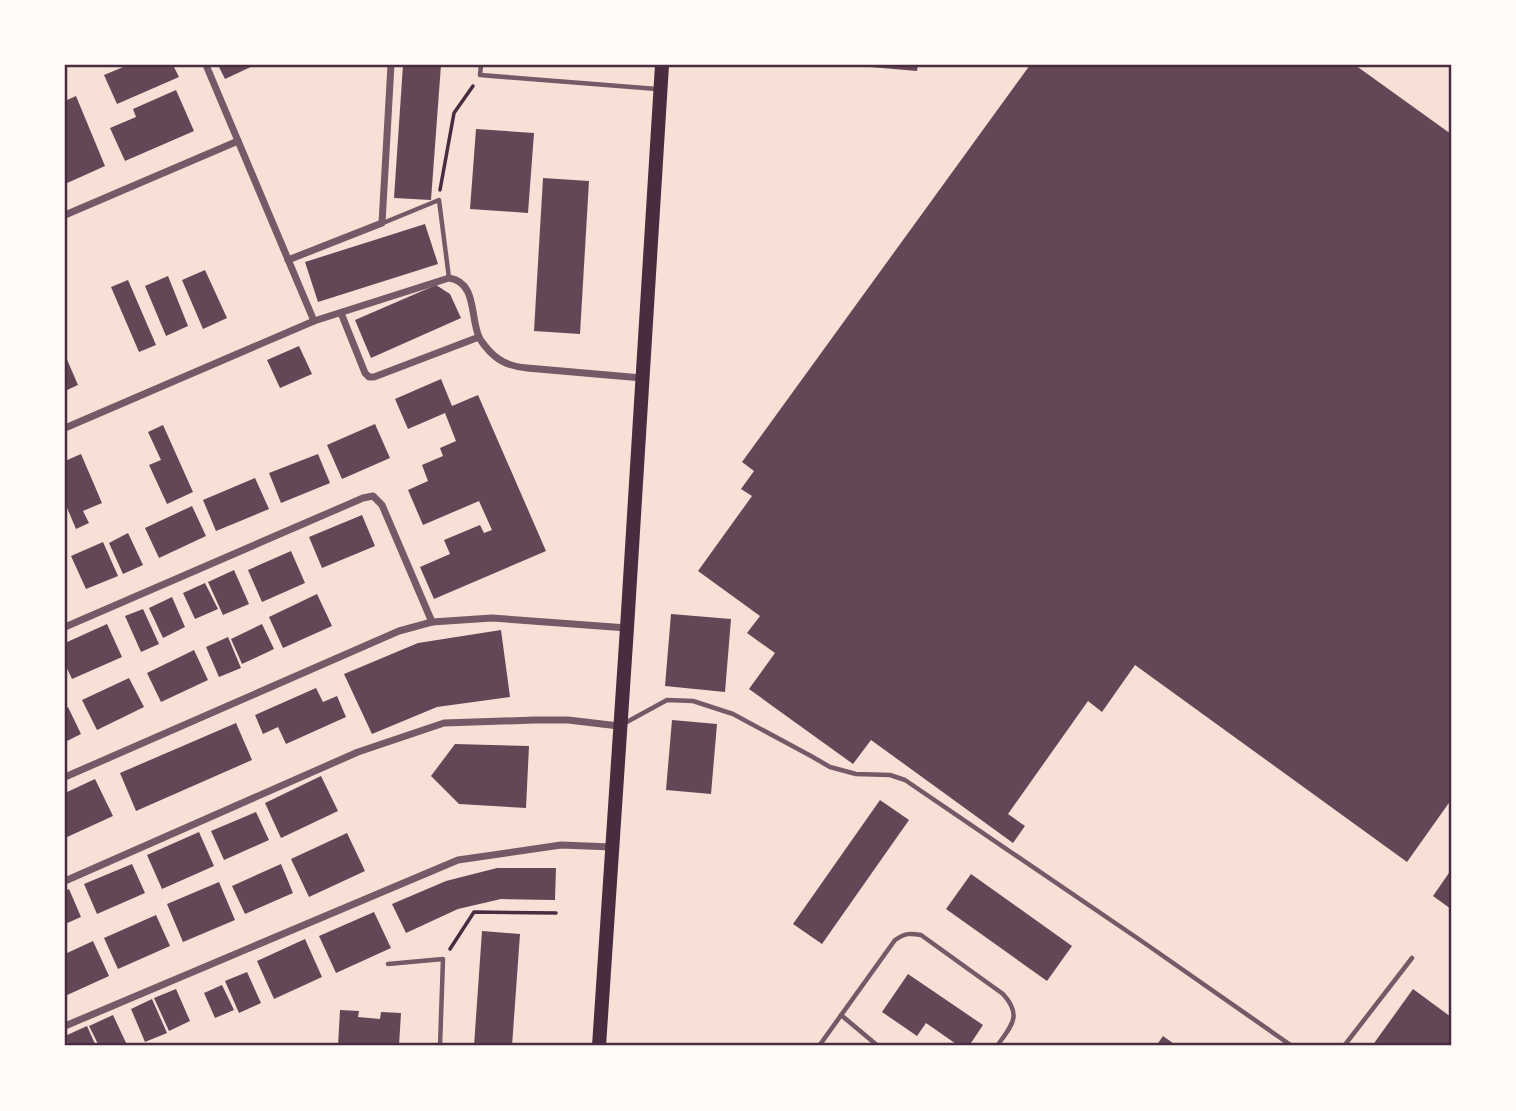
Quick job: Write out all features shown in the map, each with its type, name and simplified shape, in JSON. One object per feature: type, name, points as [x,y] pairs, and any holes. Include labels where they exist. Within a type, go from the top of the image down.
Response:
[{"type":"main road","points":[[599,1046],[662,65]]},
{"type":"street","points":[[206,65],[314,321]]},
{"type":"street","points":[[288,260],[382,223],[391,65]]},
{"type":"street","points":[[65,215],[238,141]]},
{"type":"street","points":[[65,428],[314,321],[449,278],[456,279],[468,289],[479,337],[503,363],[513,367],[643,378]]},
{"type":"street","points":[[341,313],[369,377],[479,337]]},
{"type":"street","points":[[65,627],[350,503],[373,496],[383,505],[432,622]]},
{"type":"street","points":[[65,777],[399,631],[432,622],[492,618],[627,628]]},
{"type":"street","points":[[65,881],[358,752],[444,723],[568,720],[619,726]]},
{"type":"street","points":[[65,1026],[458,860],[561,845],[612,847]]},
{"type":"lane","points":[[481,65],[480,75],[660,90]]},
{"type":"lane","points":[[382,223],[439,200],[449,278]]},
{"type":"lane","points":[[619,726],[667,699],[693,701],[733,714],[830,767],[856,774],[890,775],[905,780],[1292,1046]]},
{"type":"lane","points":[[819,1046],[895,940],[910,933],[921,936],[1013,1005],[1011,1027],[997,1046]]},
{"type":"lane","points":[[1343,1046],[1412,958]]},
{"type":"lane","points":[[388,964],[443,959],[440,1046]]},
{"type":"lane","points":[[841,1015],[878,1046]]},
{"type":"path","points":[[439,200],[454,113],[480,75]]},
{"type":"path","points":[[443,959],[474,912],[556,913]]},
{"type":"building","points":[[128,65],[173,65],[179,77],[117,104],[104,75]]},
{"type":"building","points":[[218,65],[255,65],[225,79]]},
{"type":"building","points":[[403,65],[441,65],[431,200],[394,198]]},
{"type":"building","points":[[918,65],[917,71],[870,67]]},
{"type":"building","points":[[1030,65],[1355,65],[1451,134],[1451,800],[1407,862],[1135,665],[1102,712],[1088,701],[1008,814],[1025,826],[1013,843],[871,740],[853,764],[749,689],[775,653],[747,633],[760,616],[698,571],[752,496],[741,489],[754,471],[742,462]]},
{"type":"building","points":[[176,90],[194,131],[125,161],[110,128],[136,117],[133,109]]},
{"type":"building","points":[[76,96],[105,166],[65,184],[65,101]]},
{"type":"building","points":[[476,129],[534,133],[528,213],[470,209]]},
{"type":"building","points":[[543,178],[589,181],[580,334],[534,331]]},
{"type":"building","points":[[425,224],[438,264],[318,302],[305,262]]},
{"type":"building","points":[[205,270],[227,318],[203,329],[182,280]]},
{"type":"building","points":[[168,276],[188,326],[166,336],[145,286]]},
{"type":"building","points":[[128,280],[156,345],[139,352],[111,287]]},
{"type":"building","points":[[436,285],[450,294],[461,318],[371,358],[355,320]]},
{"type":"building","points":[[299,346],[312,374],[280,388],[267,360]]},
{"type":"building","points":[[65,355],[78,385],[65,391]]},
{"type":"building","points":[[441,379],[452,406],[478,395],[546,551],[434,599],[420,567],[450,554],[444,540],[480,525],[484,533],[492,530],[479,501],[423,525],[408,490],[428,481],[422,465],[443,456],[440,448],[456,441],[445,413],[408,429],[395,399]]},
{"type":"building","points":[[375,424],[390,458],[342,479],[327,445]]},
{"type":"building","points":[[163,425],[193,492],[167,504],[149,465],[161,460],[148,432]]},
{"type":"building","points":[[81,454],[102,503],[83,511],[89,523],[76,529],[65,503],[65,461]]},
{"type":"building","points":[[318,454],[330,483],[281,503],[269,473]]},
{"type":"building","points":[[255,478],[269,509],[216,531],[203,500]]},
{"type":"building","points":[[192,506],[206,536],[159,558],[145,528]]},
{"type":"building","points":[[362,515],[375,546],[322,568],[309,537]]},
{"type":"building","points":[[128,533],[143,565],[123,574],[109,543]]},
{"type":"building","points":[[103,542],[118,576],[86,589],[71,556]]},
{"type":"building","points":[[291,551],[305,583],[262,602],[248,570]]},
{"type":"building","points":[[234,570],[249,604],[223,615],[208,582]]},
{"type":"building","points":[[205,583],[218,609],[195,619],[183,593]]},
{"type":"building","points":[[317,594],[332,626],[283,648],[269,617]]},
{"type":"building","points":[[172,597],[185,627],[163,638],[149,608]]},
{"type":"building","points":[[143,609],[159,644],[141,652],[125,616]]},
{"type":"building","points":[[671,614],[731,619],[725,692],[665,686]]},
{"type":"building","points":[[107,624],[122,657],[72,679],[65,664],[65,643]]},
{"type":"building","points":[[262,624],[274,649],[242,664],[231,639]]},
{"type":"building","points":[[501,630],[510,697],[437,707],[372,734],[344,674],[418,643]]},
{"type":"building","points":[[228,637],[241,668],[219,677],[206,647]]},
{"type":"building","points":[[194,650],[208,680],[161,702],[147,673]]},
{"type":"building","points":[[129,678],[144,707],[97,730],[82,700]]},
{"type":"building","points":[[316,688],[323,702],[337,696],[346,717],[286,744],[278,727],[263,734],[255,715]]},
{"type":"building","points":[[68,707],[81,734],[65,742],[65,709]]},
{"type":"building","points":[[672,720],[717,724],[711,794],[666,790]]},
{"type":"building","points":[[236,723],[252,760],[136,811],[120,773]]},
{"type":"building","points":[[455,744],[529,746],[526,808],[459,804],[431,776]]},
{"type":"building","points":[[321,776],[338,811],[281,838],[265,803]]},
{"type":"building","points":[[95,779],[113,816],[65,838],[65,793]]},
{"type":"building","points":[[880,800],[909,820],[822,944],[793,924]]},
{"type":"building","points":[[256,812],[269,840],[224,860],[211,831]]},
{"type":"building","points":[[199,832],[214,866],[162,889],[147,855]]},
{"type":"building","points":[[347,833],[365,871],[309,897],[291,859]]},
{"type":"building","points":[[132,864],[145,893],[97,914],[84,884]]},
{"type":"building","points":[[281,864],[293,893],[245,914],[232,886]]},
{"type":"building","points":[[497,868],[556,868],[555,900],[501,899],[458,909],[406,933],[392,904],[446,881]]},
{"type":"building","points":[[1451,870],[1451,909],[1433,896]]},
{"type":"building","points":[[971,874],[1072,946],[1047,981],[946,909]]},
{"type":"building","points":[[219,882],[235,920],[183,942],[167,904]]},
{"type":"building","points":[[69,889],[81,917],[65,924],[65,891]]},
{"type":"building","points":[[374,912],[391,948],[336,973],[319,936]]},
{"type":"building","points":[[156,915],[170,946],[118,969],[104,938]]},
{"type":"building","points":[[482,931],[520,934],[512,1046],[474,1046]]},
{"type":"building","points":[[305,939],[322,977],[274,999],[257,961]]},
{"type":"building","points":[[93,941],[109,976],[65,996],[65,954]]},
{"type":"building","points":[[247,972],[261,1003],[239,1013],[225,981]]},
{"type":"building","points":[[908,974],[983,1025],[969,1046],[959,1046],[926,1023],[917,1036],[882,1012]]},
{"type":"building","points":[[222,985],[234,1010],[215,1018],[204,993]]},
{"type":"building","points":[[176,989],[190,1021],[169,1031],[154,998]]},
{"type":"building","points":[[1413,989],[1451,1017],[1451,1046],[1372,1046]]},
{"type":"building","points":[[152,999],[167,1033],[145,1042],[131,1009]]},
{"type":"building","points":[[340,1010],[359,1011],[358,1017],[380,1019],[381,1012],[401,1013],[399,1046],[338,1046]]},
{"type":"building","points":[[113,1015],[127,1045],[99,1046],[89,1026]]},
{"type":"building","points":[[87,1026],[96,1046],[69,1046],[65,1036]]},
{"type":"building","points":[[1163,1036],[1177,1046],[1156,1046]]}]
